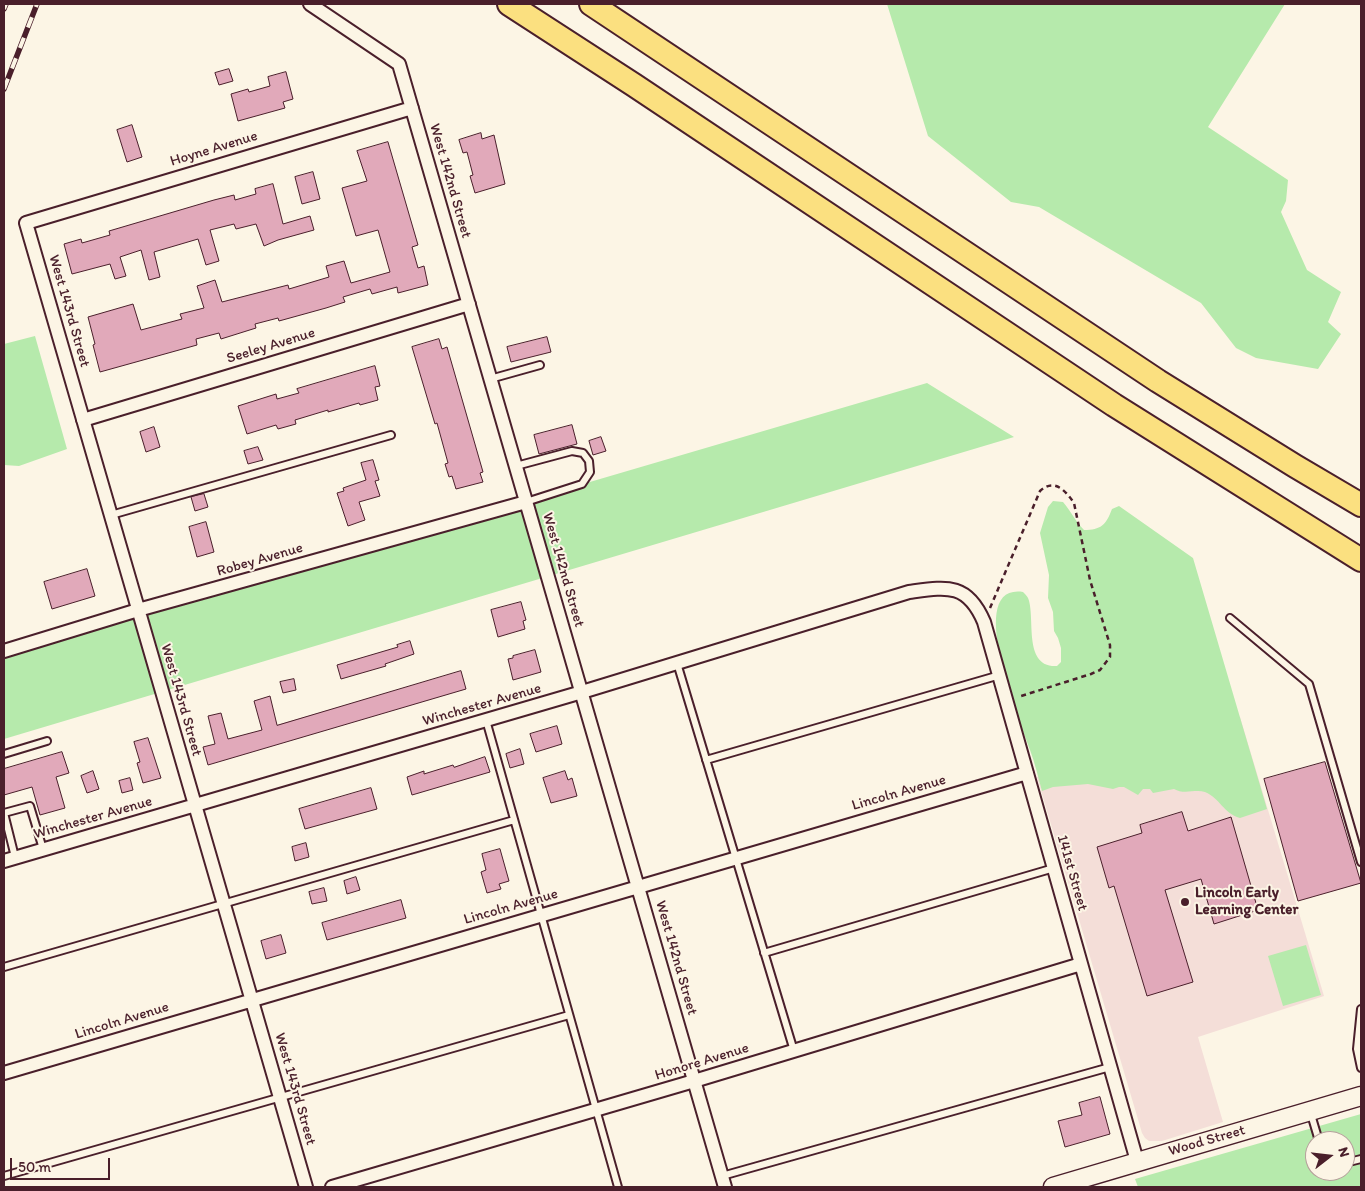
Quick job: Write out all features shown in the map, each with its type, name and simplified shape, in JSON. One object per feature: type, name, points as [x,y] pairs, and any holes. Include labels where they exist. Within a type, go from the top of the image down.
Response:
[{"type":"highway","points":[[509,4],[1114,405],[1361,560]]},
{"type":"highway","points":[[591,4],[1158,381],[1361,505]]},
{"type":"main road","name":"Wood Street","points":[[1058,1186],[1361,1096]]},
{"type":"street","name":"West 142nd Street","points":[[310,4],[399,64],[724,1182]]},
{"type":"street","name":"Hoyne Avenue","points":[[26,222],[412,108]]},
{"type":"street","name":"West 143rd Street","points":[[26,222],[306,1187]]},
{"type":"street","name":"Seeley Avenue","points":[[83,420],[469,304]]},
{"type":"street","name":"Robey Avenue","points":[[4,651],[138,610],[526,502]]},
{"type":"street","name":"Winchester Avenue","points":[[10,859],[582,692],[909,592],[949,589],[960,591],[968,597]]},
{"type":"street","name":"141st Street","points":[[968,597],[976,606],[984,622],[1000,675],[1137,1161]]},
{"type":"street","name":"Lincoln Avenue","points":[[4,1073],[1027,773]]},
{"type":"street","name":"Honore Avenue","points":[[332,1187],[694,1081],[1081,964]]},
{"type":"lane","points":[[490,379],[540,365]]},
{"type":"lane","points":[[111,514],[391,435]]},
{"type":"lane","points":[[516,466],[572,451],[583,453],[589,461],[590,472],[582,484],[526,502]]},
{"type":"lane","points":[[1230,618],[1309,684],[1361,862]]},
{"type":"lane","points":[[677,663],[794,1051]]},
{"type":"lane","points":[[706,760],[1000,675]]},
{"type":"lane","points":[[486,720],[618,1187]]},
{"type":"lane","points":[[4,754],[47,742]]},
{"type":"lane","points":[[10,859],[4,813],[30,806],[43,849]]},
{"type":"lane","points":[[4,967],[514,820]]},
{"type":"lane","points":[[764,953],[1054,868]]},
{"type":"lane","points":[[1361,1009],[1357,1049],[1361,1068]]},
{"type":"lane","points":[[4,1176],[569,1015]]},
{"type":"lane","points":[[724,1182],[1110,1067]]},
{"type":"lane","points":[[1310,1111],[1316,1131]]},
{"type":"path","points":[[984,622],[1040,491],[1045,486],[1052,485],[1058,487],[1067,493],[1074,503],[1090,580],[1110,645],[1110,657],[1100,670],[1007,701]]},
{"type":"shaded area","name":"Lincoln Early Learning Center","points":[[1240,717],[1324,996],[1198,1037],[1223,1122],[1162,1141],[1149,1141],[1142,1133],[1037,777]]},
{"type":"green space","points":[[887,4],[1285,4],[1208,127],[1288,180],[1286,201],[1281,212],[1307,270],[1341,292],[1328,322],[1341,334],[1318,369],[1256,358],[1236,348],[1201,303],[1039,207],[1011,202],[928,136]]},
{"type":"green space","points":[[35,336],[67,449],[19,466],[4,465],[4,344]]},
{"type":"green space","points":[[927,383],[1014,437],[4,739],[4,654]]},
{"type":"green space","points":[[1053,501],[1063,502],[1084,530],[1102,526],[1112,509],[1119,506],[1193,558],[1267,809],[1240,818],[1229,813],[1205,792],[1182,792],[1174,789],[1153,793],[1150,789],[1143,789],[1138,795],[1124,787],[1113,789],[1088,784],[1053,787],[1042,791],[1008,687],[996,632],[997,610],[1005,595],[1023,592],[1028,598],[1030,606],[1032,640],[1039,659],[1046,664],[1057,666],[1061,662],[1061,648],[1054,631],[1053,612],[1048,598],[1049,575],[1040,533],[1048,507]]},
{"type":"green space","points":[[1306,945],[1321,995],[1283,1006],[1268,956]]},
{"type":"green space","points":[[1361,1114],[1361,1187],[1138,1187],[1135,1179]]},
{"type":"building","points":[[229,69],[233,81],[219,85],[215,73]]},
{"type":"building","points":[[286,72],[293,99],[283,102],[285,108],[238,121],[231,94],[248,89],[249,92],[270,86],[268,77]]},
{"type":"building","points":[[132,125],[142,157],[127,162],[117,130]]},
{"type":"building","points":[[481,133],[482,139],[494,135],[505,184],[475,193],[470,176],[473,175],[467,152],[463,153],[459,140]]},
{"type":"building","points":[[388,142],[418,245],[412,247],[418,268],[424,266],[428,285],[398,293],[397,287],[372,294],[370,289],[343,297],[345,302],[326,308],[279,321],[278,318],[255,324],[256,328],[221,339],[219,333],[196,339],[197,345],[100,372],[88,317],[133,304],[141,330],[182,319],[180,314],[204,308],[197,286],[215,280],[222,302],[288,285],[289,289],[329,277],[326,266],[344,261],[351,283],[390,272],[378,230],[356,236],[342,188],[367,181],[357,151]]},
{"type":"building","points":[[313,172],[320,199],[302,204],[295,177]]},
{"type":"building","points":[[273,184],[283,224],[310,216],[314,230],[264,246],[256,224],[236,229],[234,224],[210,230],[219,261],[206,265],[198,239],[154,252],[160,277],[149,280],[141,250],[120,257],[126,276],[115,279],[110,264],[72,274],[64,244],[81,239],[82,243],[110,235],[109,231],[214,200],[234,195],[235,200],[256,194],[255,189]]},
{"type":"building","points":[[547,337],[551,352],[511,362],[507,347]]},
{"type":"building","points":[[439,339],[442,349],[447,347],[483,472],[480,473],[483,482],[456,489],[452,476],[449,477],[445,464],[448,463],[437,423],[435,424],[412,347]]},
{"type":"building","points":[[375,366],[380,386],[375,387],[378,400],[360,405],[359,403],[328,412],[328,410],[295,420],[296,424],[278,429],[276,425],[247,434],[238,406],[276,394],[277,399],[299,393],[297,389]]},
{"type":"building","points":[[572,425],[577,444],[539,454],[534,435]]},
{"type":"building","points":[[154,427],[160,447],[146,452],[140,432]]},
{"type":"building","points":[[601,437],[606,451],[593,455],[589,441]]},
{"type":"building","points":[[258,447],[263,460],[248,464],[244,451]]},
{"type":"building","points":[[373,460],[379,480],[375,481],[380,496],[359,502],[365,520],[348,526],[337,493],[344,491],[343,488],[366,480],[361,463]]},
{"type":"building","points":[[204,494],[208,507],[195,511],[191,497]]},
{"type":"building","points":[[206,522],[214,552],[197,557],[189,527]]},
{"type":"building","points":[[87,569],[95,596],[52,609],[44,582]]},
{"type":"building","points":[[521,602],[526,620],[523,621],[525,629],[498,637],[491,610]]},
{"type":"building","points":[[410,641],[414,654],[385,664],[386,666],[341,679],[337,665],[398,647],[397,645]]},
{"type":"building","points":[[535,650],[541,672],[513,680],[508,659]]},
{"type":"building","points":[[461,671],[466,689],[208,765],[203,747],[215,744],[208,716],[221,713],[228,739],[262,730],[254,701],[270,696],[277,725]]},
{"type":"building","points":[[294,679],[296,690],[283,693],[280,682]]},
{"type":"building","points":[[557,726],[562,744],[536,752],[530,734]]},
{"type":"building","points":[[148,738],[161,778],[143,783],[137,763],[140,762],[134,742]]},
{"type":"building","points":[[520,749],[524,764],[510,768],[506,754]]},
{"type":"building","points":[[62,752],[69,773],[56,777],[65,808],[40,815],[32,787],[4,795],[4,769]]},
{"type":"building","points":[[485,757],[490,772],[412,795],[407,777],[424,771],[424,774],[453,765],[454,767]]},
{"type":"building","points":[[1325,762],[1361,883],[1298,901],[1264,779]]},
{"type":"building","points":[[93,771],[99,789],[87,793],[81,776]]},
{"type":"building","points":[[565,771],[568,780],[572,778],[577,796],[551,803],[543,778]]},
{"type":"building","points":[[130,778],[133,790],[122,793],[119,781]]},
{"type":"building","points":[[371,788],[377,809],[305,829],[299,809]]},
{"type":"building","points":[[1182,812],[1188,831],[1231,817],[1258,910],[1214,924],[1201,879],[1165,890],[1193,982],[1147,996],[1114,886],[1109,888],[1097,847],[1142,833],[1140,825]]},
{"type":"building","points":[[306,843],[309,857],[295,861],[292,847]]},
{"type":"building","points":[[500,849],[509,881],[499,884],[501,889],[487,893],[481,872],[486,870],[482,854]]},
{"type":"building","points":[[356,877],[360,890],[347,894],[344,881]]},
{"type":"building","points":[[324,888],[327,901],[312,904],[309,892]]},
{"type":"building","points":[[401,900],[406,918],[327,940],[322,923]]},
{"type":"building","points":[[281,935],[286,953],[266,959],[261,941]]},
{"type":"building","points":[[1100,1097],[1110,1134],[1065,1147],[1058,1121],[1082,1115],[1079,1103]]},
{"type":"railway","points":[[4,9],[6,4]]},
{"type":"railway","points":[[4,89],[37,4]]},
{"type":"place","name":"Lincoln Early Learning Center","points":[[1185,902]]}]
